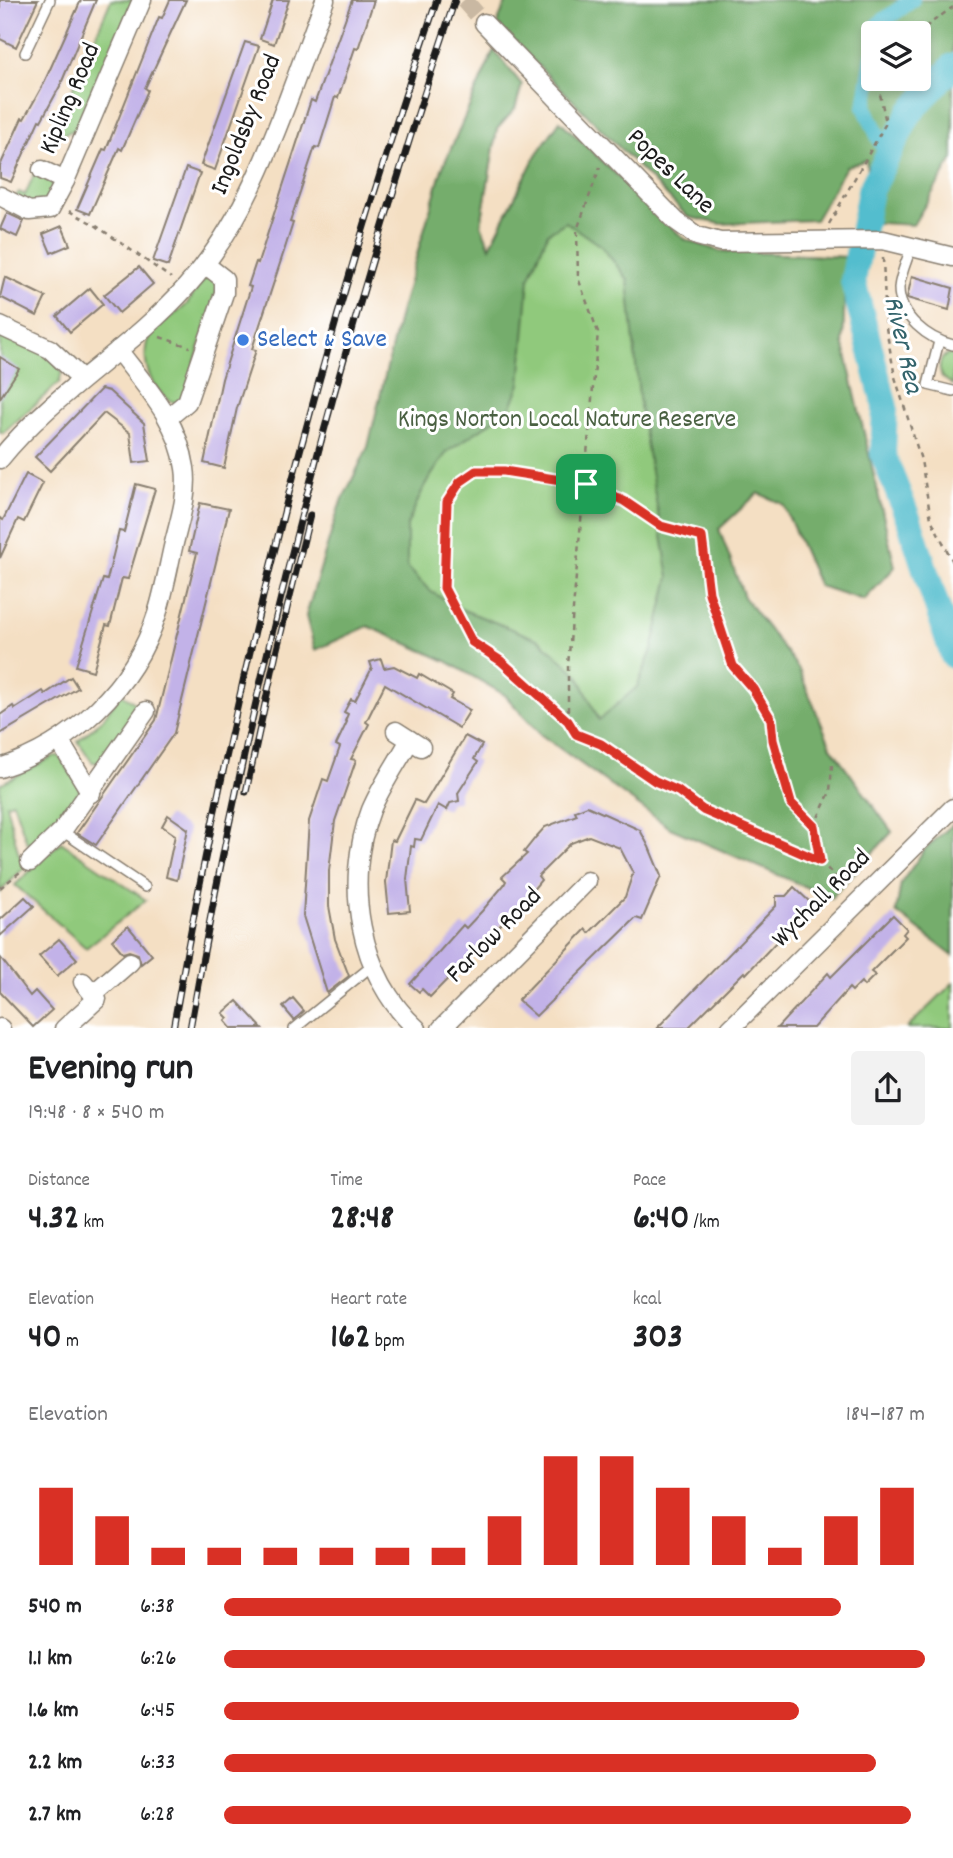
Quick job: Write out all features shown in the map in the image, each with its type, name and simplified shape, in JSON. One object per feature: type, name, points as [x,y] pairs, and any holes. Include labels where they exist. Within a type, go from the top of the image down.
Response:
[{"type":"street","name":"Kipling Road","points":[[55,204],[142,0]]},
{"type":"street","name":"Ingoldsby Road","points":[[3,451],[81,378],[141,331],[206,265],[239,215],[325,0]]},
{"type":"street","name":"Popes Lane","points":[[484,23],[676,221],[705,239],[744,242],[826,239],[893,242],[953,257]]},
{"type":"street","name":"Kipling Road","points":[[42,170],[65,181]]},
{"type":"street","points":[[0,197],[29,211],[41,212],[55,204]]},
{"type":"street","points":[[169,417],[187,402],[225,293],[223,279],[206,265]]},
{"type":"street","points":[[0,326],[50,349],[81,378]]},
{"type":"street","points":[[0,768],[60,742],[103,703],[137,660],[157,614],[185,492],[185,469],[169,417],[118,350]]},
{"type":"street","points":[[30,862],[62,831],[146,711]]},
{"type":"street","points":[[409,739],[371,810],[360,853],[359,922],[373,965],[402,1015],[417,1028]]},
{"type":"street","points":[[60,742],[91,793]]},
{"type":"street","name":"Wychall Road","points":[[730,1028],[953,808]]},
{"type":"street","name":"Farlow Road","points":[[441,1028],[587,881]]},
{"type":"street","points":[[64,1028],[97,999],[88,988],[130,962]]},
{"type":"lane","points":[[24,53],[50,0]]},
{"type":"lane","points":[[893,242],[903,306],[913,322],[939,341],[953,345]]},
{"type":"lane","points":[[939,341],[928,385],[953,391]]},
{"type":"lane","points":[[62,831],[145,887]]},
{"type":"lane","points":[[294,1028],[373,965]]},
{"type":"path","points":[[931,23],[953,7]]},
{"type":"path","points":[[826,239],[886,123],[880,91]]},
{"type":"path","points":[[568,721],[568,666],[598,332],[578,278],[577,230],[607,148]]},
{"type":"path","points":[[55,204],[95,225],[186,288]]},
{"type":"path","points":[[893,242],[886,328],[895,377],[920,460],[931,519],[953,562]]},
{"type":"path","points":[[141,331],[206,352]]},
{"type":"path","points":[[814,826],[791,803],[773,740],[771,719],[753,689],[733,666],[709,593],[702,537],[661,526],[624,501],[586,484],[504,471],[476,471],[460,482],[447,502],[444,588],[472,642],[501,661],[568,721],[576,734],[601,744],[655,781],[678,791],[703,810],[820,861],[858,901]]},
{"type":"path","points":[[820,861],[814,826],[830,792],[832,765]]},
{"type":"path","points":[[0,888],[30,862]]},
{"type":"green space","points":[[111,0],[134,0],[75,130],[51,138]]},
{"type":"green space","points":[[507,0],[953,0],[953,159],[913,225],[864,222],[870,191],[866,160],[846,167],[815,220],[721,224],[688,217],[497,24]]},
{"type":"green space","name":"Kings Norton Local Nature Reserve","points":[[494,50],[522,85],[515,109],[497,129],[481,225],[490,247],[536,155],[560,121],[684,239],[719,251],[846,257],[843,342],[895,567],[864,600],[819,586],[783,504],[758,493],[719,529],[744,597],[798,668],[831,747],[892,832],[831,898],[670,828],[540,734],[505,695],[446,661],[368,626],[315,650],[306,616],[339,507],[368,447],[400,313],[442,169]]},
{"type":"green space","name":"Kings Norton Local Nature Reserve","points":[[494,50],[522,85],[515,109],[497,129],[481,225],[490,247],[536,155],[560,121],[684,239],[719,251],[846,257],[843,342],[895,567],[864,600],[819,586],[783,504],[758,493],[719,529],[744,597],[798,668],[831,747],[892,832],[831,898],[670,828],[540,734],[505,695],[446,661],[368,626],[315,650],[306,616],[339,507],[368,447],[400,313],[442,169]],"holes":[[[566,222],[602,247],[628,280],[640,407],[669,577],[652,650],[637,687],[599,720],[578,675],[540,640],[461,609],[430,591],[407,567],[407,525],[425,485],[447,452],[510,409],[520,384],[529,279],[548,233]]]},
{"type":"green space","points":[[36,170],[54,186],[49,198],[37,206],[14,199],[19,192],[25,195]]},
{"type":"green space","points":[[210,275],[219,285],[184,397],[176,403],[167,399],[153,383],[146,363],[147,342],[154,329],[186,305]]},
{"type":"green space","points":[[0,329],[47,351],[62,372],[59,383],[3,433],[0,432]]},
{"type":"green space","points":[[953,352],[953,385],[942,377],[940,369],[942,358]]},
{"type":"green space","points":[[121,693],[143,709],[100,763],[92,762],[78,741],[102,720]]},
{"type":"green space","points":[[54,756],[59,756],[81,787],[57,826],[38,845],[27,843],[13,802],[6,804],[19,855],[24,858],[25,867],[0,892],[0,784]]},
{"type":"green space","points":[[953,824],[953,956],[896,912],[901,883],[925,849]]},
{"type":"green space","points":[[61,842],[146,900],[86,948],[15,885]]},
{"type":"green space","points":[[953,983],[953,1028],[907,1028]]},
{"type":"building","points":[[0,0],[38,0],[16,47],[0,39]]},
{"type":"building","points":[[81,0],[96,0],[60,86],[41,121],[39,120],[11,182],[0,178],[0,166],[22,118],[24,119],[43,85]]},
{"type":"building","points":[[170,0],[186,0],[145,88],[148,90],[122,150],[119,148],[90,214],[77,209],[103,149],[106,150],[159,17],[162,18]]},
{"type":"building","points":[[273,0],[289,0],[274,44],[260,39]]},
{"type":"building","points":[[352,0],[374,0],[358,49],[355,48],[338,98],[335,97],[319,148],[315,147],[290,222],[293,223],[252,349],[256,350],[237,408],[224,468],[204,463],[222,379],[251,287],[248,286],[311,100],[315,102]]},
{"type":"building","points":[[245,42],[259,46],[215,170],[201,165]]},
{"type":"building","points":[[186,168],[200,173],[168,266],[153,261]]},
{"type":"building","points":[[7,213],[24,221],[17,237],[0,229]]},
{"type":"building","points":[[62,226],[70,245],[51,253],[43,234]]},
{"type":"building","points":[[139,267],[153,284],[119,313],[104,295]]},
{"type":"building","points":[[912,276],[953,288],[949,310],[907,298]]},
{"type":"building","points":[[5,277],[46,297],[37,316],[0,297]]},
{"type":"building","points":[[90,288],[103,304],[70,332],[57,316]]},
{"type":"building","points":[[0,357],[19,369],[0,398]]},
{"type":"building","points":[[101,389],[109,391],[144,423],[150,461],[134,463],[130,433],[104,413],[50,471],[35,457]]},
{"type":"building","points":[[26,474],[43,483],[24,522],[18,519],[0,558],[0,518],[3,520]]},
{"type":"building","points":[[136,484],[155,489],[128,579],[122,578],[110,626],[106,625],[93,671],[76,666],[103,579],[107,580],[119,531],[124,532]]},
{"type":"building","points":[[200,503],[229,509],[174,733],[96,845],[77,833],[156,720],[197,553],[189,551]]},
{"type":"building","points":[[381,659],[384,668],[394,666],[417,678],[419,674],[453,694],[450,699],[470,710],[459,728],[385,684],[351,759],[356,760],[335,821],[329,871],[329,906],[335,939],[349,976],[327,993],[303,916],[309,821],[323,779],[328,781],[340,747],[336,745],[348,714],[344,712],[351,699],[355,701],[372,668],[370,662]]},
{"type":"building","points":[[71,677],[78,688],[0,734],[0,715],[43,691],[45,694]]},
{"type":"building","points":[[465,736],[482,745],[474,759],[478,762],[458,793],[459,801],[450,803],[447,810],[438,805],[421,840],[415,839],[414,847],[411,846],[407,879],[410,911],[389,913],[386,882],[391,840],[395,841],[415,800],[424,804]]},
{"type":"building","points":[[587,806],[640,830],[649,847],[661,876],[642,920],[636,918],[536,1016],[518,1000],[586,929],[589,933],[625,897],[633,873],[620,848],[589,836],[571,843],[538,876],[541,880],[522,903],[430,997],[422,989],[419,992],[410,984],[463,925],[466,928],[482,911],[504,885],[506,881],[502,877],[527,854],[524,852],[545,827],[577,815],[575,811]]},
{"type":"building","points":[[168,815],[188,829],[177,880],[166,877],[175,835],[162,826]]},
{"type":"building","points":[[794,887],[812,904],[746,974],[744,972],[688,1028],[657,1028],[776,906],[776,896],[786,896]]},
{"type":"building","points":[[25,897],[34,906],[0,936],[0,920]]},
{"type":"building","points":[[893,915],[907,929],[903,934],[906,937],[871,972],[875,975],[864,986],[861,982],[852,991],[849,988],[813,1028],[777,1028],[828,973],[831,977]]},
{"type":"building","points":[[128,926],[152,955],[141,964],[138,954],[129,951],[123,953],[112,940]]},
{"type":"building","points":[[59,939],[77,959],[57,976],[39,956]]},
{"type":"building","points":[[0,957],[30,996],[35,991],[52,1010],[33,1027],[0,992]]},
{"type":"building","points":[[293,998],[304,1011],[294,1020],[283,1007]]},
{"type":"building","points":[[237,1001],[262,1028],[231,1028],[223,1013]]},
{"type":"waterway","points":[[883,21],[912,0]]},
{"type":"waterway","name":"River Rea","points":[[953,66],[909,114],[870,191],[853,281],[885,407],[883,454],[910,523],[953,656]]},
{"type":"waterway","points":[[868,91],[865,107],[888,158]]},
{"type":"tunnel","points":[[464,0],[484,23]]},
{"type":"railway","points":[[173,1028],[224,768],[285,509],[356,253],[437,0]]},
{"type":"railway","points":[[190,1028],[241,768],[303,509],[374,254],[455,0]]},
{"type":"railway","points":[[246,792],[310,515]]},
{"type":"place","name":"Select & Save","points":[[243,340]]},
{"type":"route","points":[[476,471],[504,471],[586,484],[624,501],[661,526],[702,537],[709,593],[733,666],[753,689],[771,719],[773,740],[791,803],[814,826],[820,861],[703,810],[678,791],[655,781],[601,744],[576,734],[568,721],[501,661],[472,642],[444,588],[447,502],[460,482],[476,471]]}]
